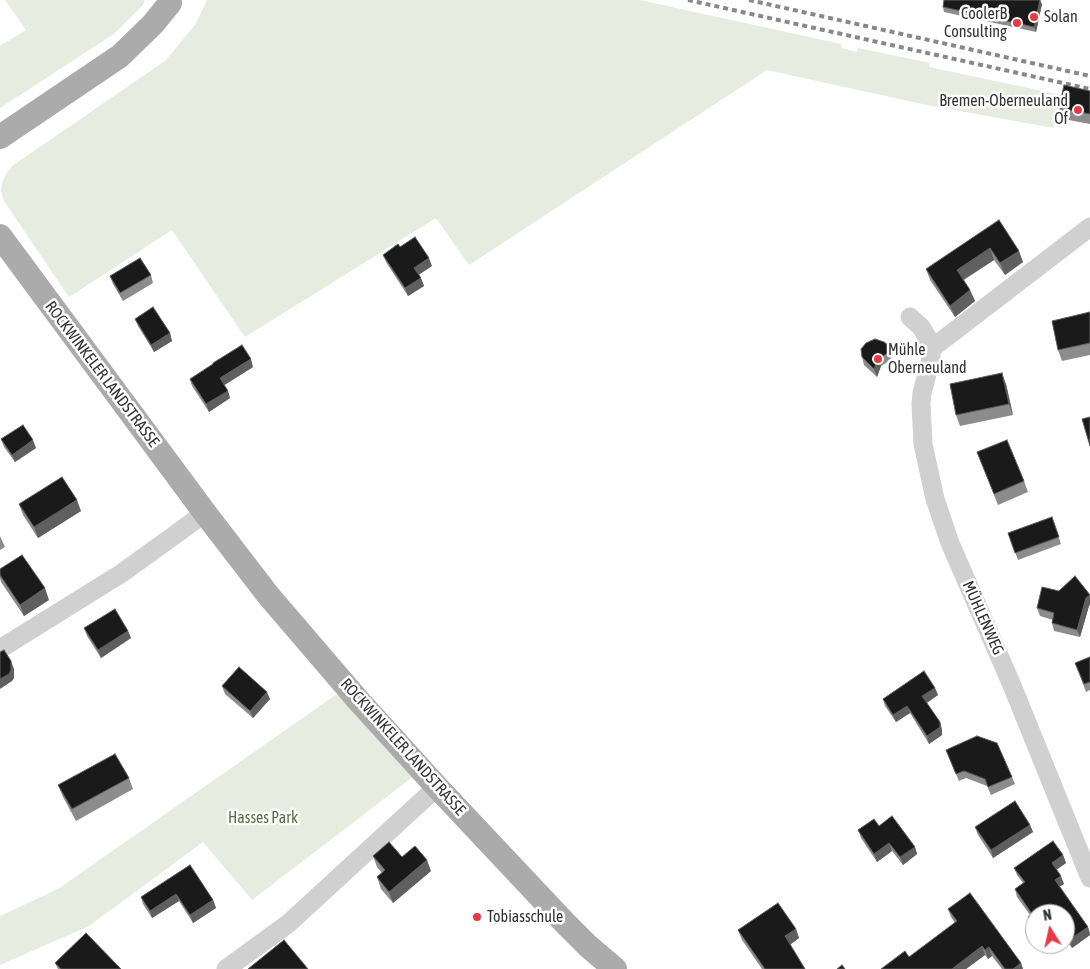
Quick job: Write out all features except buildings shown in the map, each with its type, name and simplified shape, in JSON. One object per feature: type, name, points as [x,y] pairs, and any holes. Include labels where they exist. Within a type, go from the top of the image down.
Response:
[{"type":"main road","points":[[0,137],[120,56],[170,3]]},
{"type":"main road","name":"ROCKWINKELER LANDSTRASSE","points":[[0,236],[205,512],[275,602],[358,700],[438,787],[564,922],[615,969]]},
{"type":"street","points":[[910,317],[921,327],[931,349],[1090,227]]},
{"type":"street","name":"MÜHLENWEG","points":[[931,349],[931,359],[920,404],[923,444],[935,499],[950,543],[1011,683],[1090,878]]},
{"type":"street","points":[[0,649],[122,573],[205,512]]},
{"type":"street","points":[[226,969],[289,923],[438,787]]},
{"type":"green space","points":[[5,0],[145,0],[142,6],[114,34],[0,108],[0,46],[26,30]]},
{"type":"green space","points":[[207,0],[640,0],[841,44],[841,48],[857,52],[858,48],[930,63],[929,67],[1061,95],[1054,128],[927,105],[767,70],[469,265],[436,218],[245,337],[172,230],[69,297],[4,201],[1,191],[2,183],[12,166],[165,61],[195,25]]},
{"type":"green space","name":"Hasses Park","points":[[337,694],[414,776],[252,900],[203,842],[89,926],[0,965],[0,916],[58,889]]},
{"type":"railway","points":[[688,0],[1090,89]]},
{"type":"railway","points":[[749,0],[1090,76]]},
{"type":"place","name":"Solan","points":[[1034,17]]},
{"type":"place","name":"CoolerB Consulting","points":[[1017,23]]},
{"type":"place","name":"Bremen-Oberneuland Of","points":[[1078,110]]},
{"type":"place","name":"Mühle Oberneuland","points":[[878,359]]},
{"type":"place","name":"Tobiasschule","points":[[477,917]]}]
